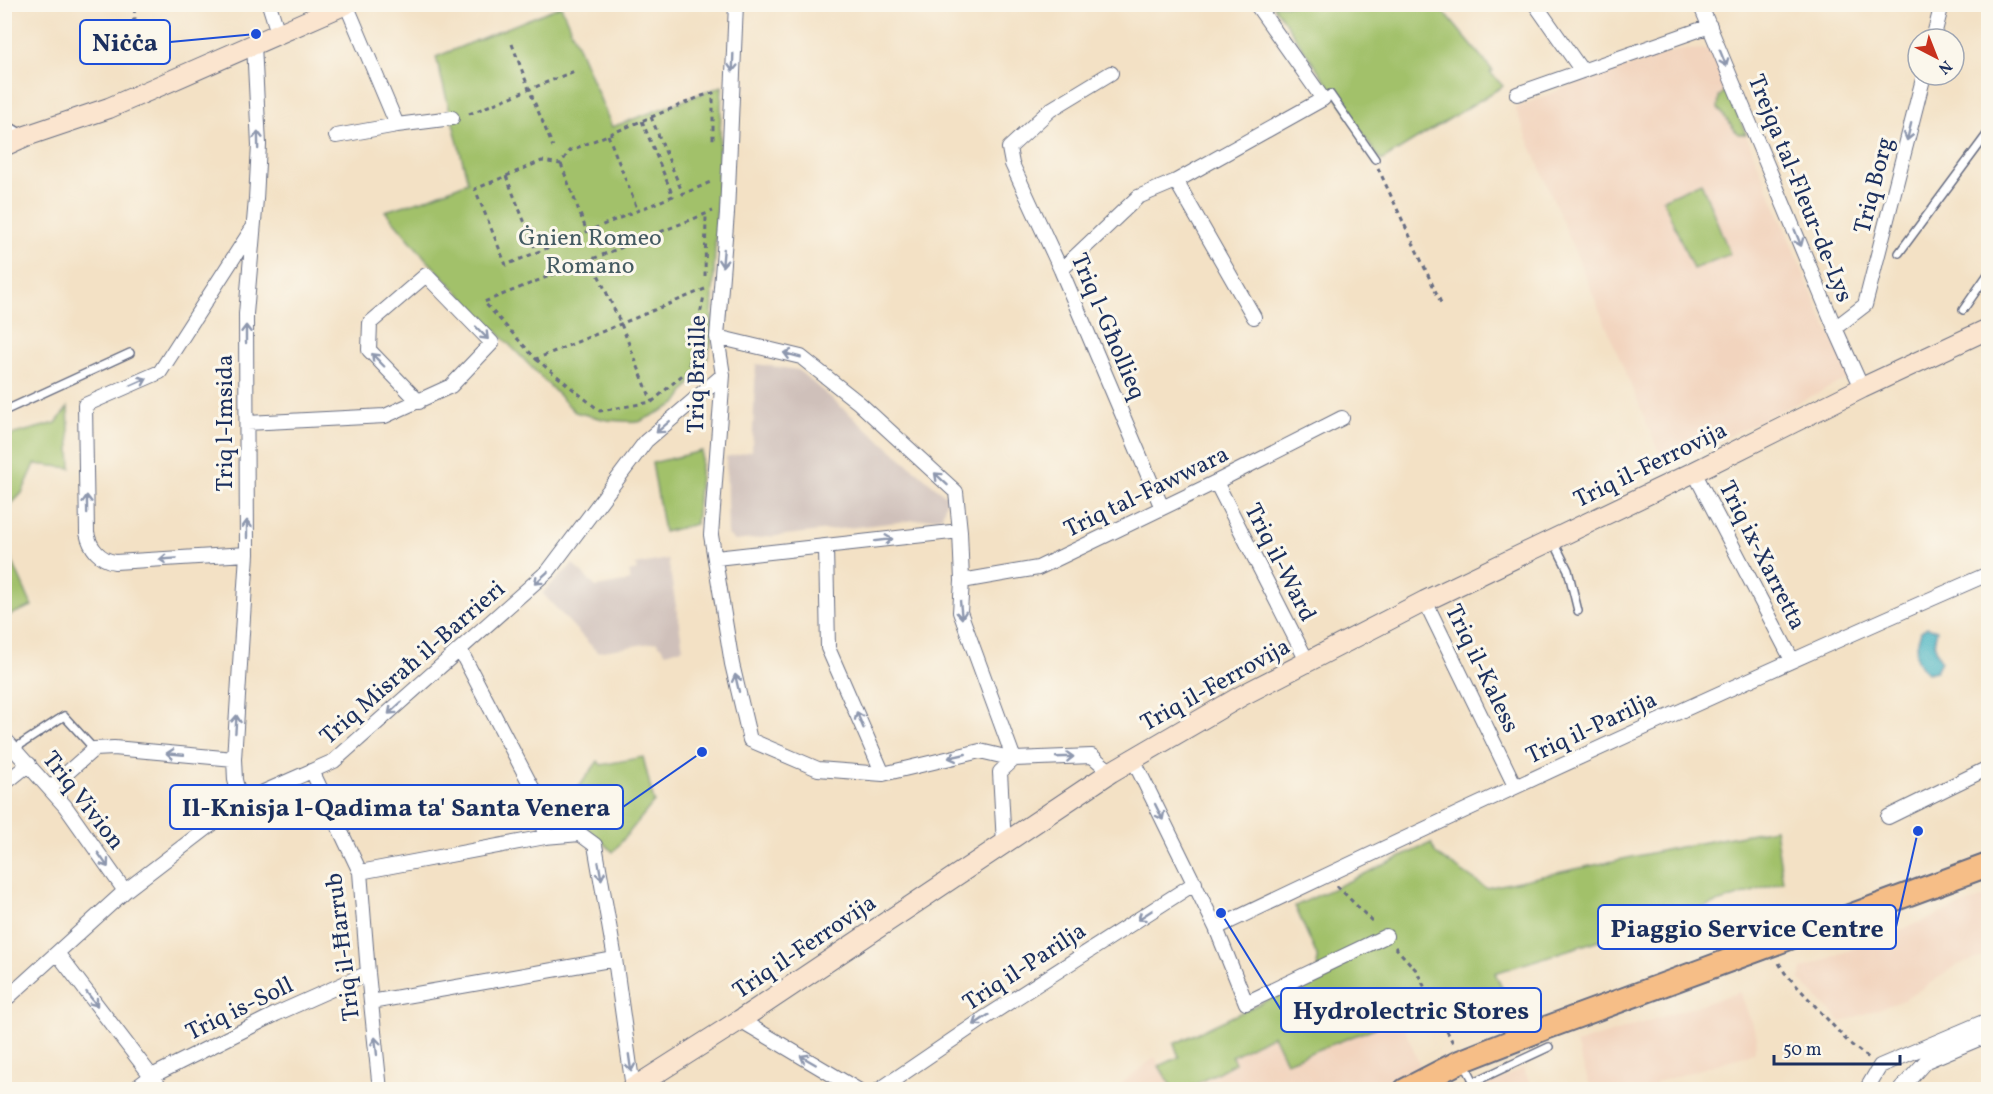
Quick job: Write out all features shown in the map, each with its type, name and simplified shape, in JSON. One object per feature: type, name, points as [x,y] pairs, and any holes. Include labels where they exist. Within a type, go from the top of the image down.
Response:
[{"type":"main road","points":[[4,146],[26,136],[108,108],[346,4]]},
{"type":"main road","name":"Triq il-Ferrovija","points":[[632,1089],[740,1020],[1111,772],[1243,695],[1425,601],[1694,472],[1862,388],[1989,329]]},
{"type":"main road","points":[[1405,1089],[1462,1061],[1543,1029],[1989,866]]},
{"type":"street","points":[[269,4],[278,33]]},
{"type":"street","points":[[346,4],[397,125]]},
{"type":"street","name":"Triq Braille","points":[[736,4],[727,213],[717,337],[723,375],[711,535],[732,664],[750,740],[818,769],[883,774]]},
{"type":"street","points":[[1061,270],[1138,197],[1176,180],[1323,99],[1256,4]]},
{"type":"street","points":[[1535,4],[1582,71]]},
{"type":"street","name":"Trejqa tal-Fleur-de-Lys","points":[[1700,4],[1862,388]]},
{"type":"street","points":[[1936,27],[1942,4]]},
{"type":"street","points":[[1517,94],[1710,26]]},
{"type":"street","name":"Triq l-Imsida","points":[[241,802],[235,780],[234,759],[247,554],[246,314],[259,145],[254,44]]},
{"type":"street","name":"Triq l-Għollieq","points":[[1111,73],[1050,110],[1009,148],[1012,164],[1061,270],[1162,508]]},
{"type":"street","name":"Triq Borg","points":[[1835,328],[1865,305],[1921,87]]},
{"type":"street","points":[[336,136],[452,118]]},
{"type":"street","points":[[1176,180],[1254,317]]},
{"type":"street","points":[[247,554],[115,562],[101,558],[90,544],[87,533],[85,405],[159,372],[253,228]]},
{"type":"street","points":[[247,423],[385,416],[419,402],[452,386],[492,343],[426,275],[370,323],[369,350],[419,402]]},
{"type":"street","points":[[717,337],[801,357],[859,403],[956,492],[962,581],[960,612],[1014,759]]},
{"type":"street","name":"Triq Misraħ il-Barrieri","points":[[4,1001],[125,891],[241,802],[334,762],[549,570],[646,441],[723,375]]},
{"type":"street","name":"Triq tal-Fawwara","points":[[962,581],[1038,568],[1342,418]]},
{"type":"street","name":"Triq ix-Xarretta","points":[[1694,472],[1792,660]]},
{"type":"street","name":"Triq il-Ward","points":[[1216,482],[1307,661]]},
{"type":"street","points":[[716,558],[960,531]]},
{"type":"street","points":[[826,547],[828,648],[883,774],[981,751],[1014,759],[1092,756],[1111,772]]},
{"type":"street","name":"Triq il-Parilja","points":[[1216,928],[1515,786],[1792,660],[1989,574]]},
{"type":"street","name":"Triq il-Kaless","points":[[1425,601],[1515,786]]},
{"type":"street","points":[[460,650],[537,797],[545,837]]},
{"type":"street","name":"Triq Vivion","points":[[4,738],[65,806],[125,891]]},
{"type":"street","points":[[50,788],[94,749],[114,748],[234,759]]},
{"type":"street","points":[[1004,844],[1000,772],[1014,759]]},
{"type":"street","points":[[1133,759],[1216,928],[1246,1003],[1386,936]]},
{"type":"street","points":[[4,784],[28,764]]},
{"type":"street","points":[[1888,817],[1989,768]]},
{"type":"street","name":"Triq il-Ħarrub","points":[[313,772],[360,872],[380,1089]]},
{"type":"street","points":[[360,872],[545,837],[580,834],[595,845],[615,959],[632,1089]]},
{"type":"street","name":"Triq il-Parilja","points":[[879,1089],[983,1019],[1195,883]]},
{"type":"street","points":[[57,953],[162,1089]]},
{"type":"street","points":[[371,1002],[615,959]]},
{"type":"street","name":"Triq is-Soll","points":[[133,1089],[152,1076],[276,1014],[368,973]]},
{"type":"street","points":[[740,1020],[858,1089]]},
{"type":"street","points":[[1866,1089],[1880,1066],[1989,1020]]},
{"type":"street","points":[[1900,1089],[1926,1061],[1989,1035]]},
{"type":"lane","points":[[1323,99],[1330,94],[1375,159]]},
{"type":"lane","points":[[4,123],[26,136]]},
{"type":"lane","points":[[1899,253],[1989,133]]},
{"type":"lane","points":[[1963,310],[1989,274]]},
{"type":"lane","points":[[4,411],[130,353]]},
{"type":"lane","points":[[1553,539],[1568,570],[1578,611]]},
{"type":"lane","points":[[14,749],[64,716],[94,749]]},
{"type":"lane","points":[[1460,1089],[1549,1047]]},
{"type":"lane","points":[[1462,1061],[1474,1082]]},
{"type":"path","points":[[92,40],[135,19],[134,4]]},
{"type":"path","points":[[512,44],[553,147]]},
{"type":"path","points":[[469,114],[577,70]]},
{"type":"path","points":[[561,164],[569,151],[713,93],[713,148]]},
{"type":"path","points":[[651,117],[683,194],[714,181]]},
{"type":"path","points":[[561,164],[542,161],[475,189],[506,265],[673,196],[642,121]]},
{"type":"path","points":[[608,135],[638,211]]},
{"type":"path","points":[[1375,159],[1378,171],[1392,196],[1442,305]]},
{"type":"path","points":[[561,164],[587,232]]},
{"type":"path","points":[[506,176],[537,253]]},
{"type":"path","points":[[706,215],[705,289],[688,370],[652,402],[600,411],[536,359],[484,302],[706,215]]},
{"type":"path","points":[[591,259],[621,324],[652,402]]},
{"type":"path","points":[[536,359],[705,289]]},
{"type":"path","points":[[1326,875],[1416,970],[1462,1061]]},
{"type":"path","points":[[1769,946],[1785,973],[1849,1042],[1880,1066]]},
{"type":"shaded area","points":[[1710,49],[1820,313],[1851,377],[1665,467],[1515,108],[1572,85],[1678,50]]},
{"type":"shaded area","points":[[756,364],[798,370],[947,497],[942,517],[735,541],[728,535],[726,457],[752,451]]},
{"type":"shaded area","points":[[668,559],[683,648],[666,653],[657,642],[597,652],[542,593],[573,564],[596,587],[630,581],[629,572],[637,570],[635,565]]},
{"type":"shaded area","points":[[1988,895],[1988,955],[1958,965],[1904,1000],[1841,1022],[1800,980],[1802,969]]},
{"type":"shaded area","points":[[1740,992],[1757,1037],[1754,1053],[1657,1082],[1655,1089],[1591,1089],[1576,1044]]},
{"type":"shaded area","points":[[1401,1019],[1421,1069],[1378,1089],[1187,1090],[1234,1063],[1232,1056],[1273,1035],[1286,1061]]},
{"type":"shaded area","points":[[1155,1057],[1173,1089],[1114,1090]]},
{"type":"shaded area","points":[[1523,1068],[1533,1089],[1480,1089]]},
{"type":"green space","points":[[1273,5],[1438,5],[1503,86],[1381,161]]},
{"type":"green space","name":"Ġnien Romeo Romano","points":[[561,6],[612,127],[722,86],[711,342],[707,359],[676,404],[639,422],[607,420],[575,412],[426,259],[385,211],[423,200],[468,182],[436,57]]},
{"type":"green space","points":[[1727,89],[1746,134],[1738,134],[1718,108],[1719,97]]},
{"type":"green space","points":[[1701,182],[1730,254],[1693,269],[1663,199]]},
{"type":"green space","points":[[68,407],[71,468],[35,464],[22,493],[5,511],[5,433],[7,436],[56,423]]},
{"type":"green space","points":[[702,451],[696,524],[664,532],[652,463]]},
{"type":"green space","points":[[4,542],[32,606],[5,617],[4,617]]},
{"type":"green space","points":[[643,757],[654,802],[613,852],[564,807],[598,761],[601,765]]},
{"type":"green space","points":[[1775,829],[1783,882],[1495,973],[1505,994],[1393,1021],[1286,1062],[1273,1035],[1232,1056],[1235,1063],[1187,1089],[1173,1089],[1159,1066],[1179,1057],[1174,1044],[1318,976],[1317,956],[1295,906],[1431,843],[1436,854],[1486,888]]},
{"type":"water","points":[[1927,627],[1937,630],[1935,646],[1941,661],[1936,671],[1927,673],[1918,663],[1916,649],[1921,631]]},
{"type":"place","name":"Niċċa","points":[[256,34]]},
{"type":"place","name":"Il-Knisja l-Qadima ta' Santa Venera","points":[[702,752]]},
{"type":"place","name":"Piaggio Service Centre","points":[[1918,831]]},
{"type":"place","name":"Hydrolectric Stores","points":[[1221,913]]}]
